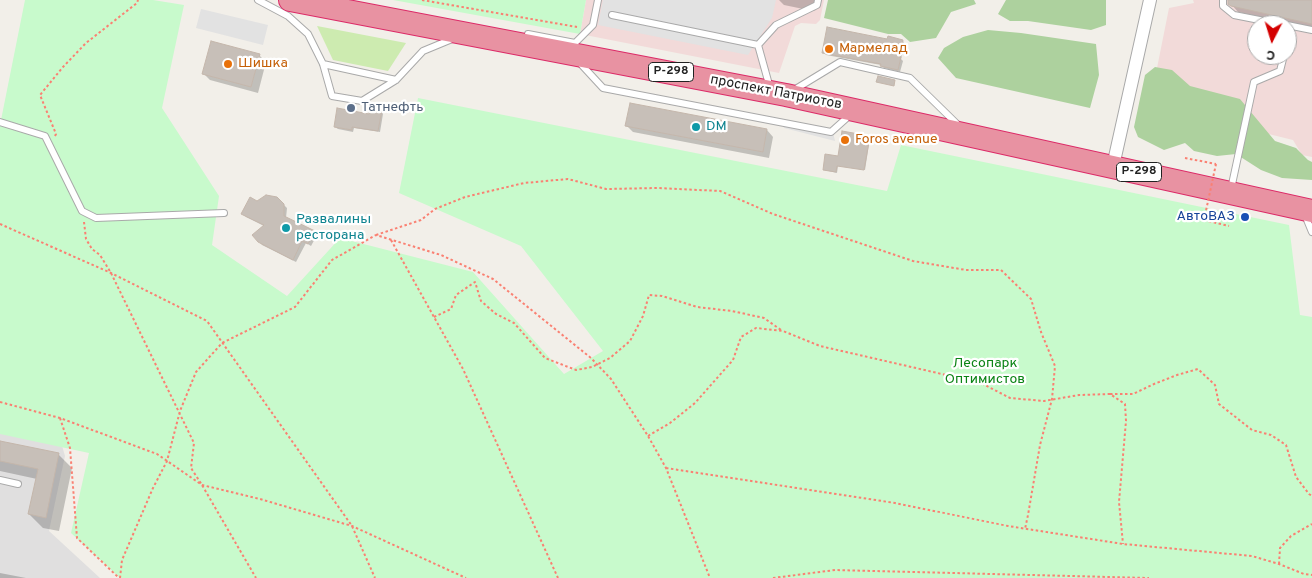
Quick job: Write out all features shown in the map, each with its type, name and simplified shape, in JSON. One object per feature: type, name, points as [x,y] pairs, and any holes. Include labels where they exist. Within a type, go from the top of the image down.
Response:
[{"type":"highway","name":"проспект Патриотов","points":[[290,0],[476,33],[779,93],[1308,210]]},
{"type":"street","points":[[1113,166],[1150,0]]},
{"type":"lane","points":[[258,0],[288,16],[308,34],[323,64],[332,96],[362,101],[396,80],[423,51],[476,33]]},
{"type":"lane","points":[[516,32],[575,43],[593,25],[598,0]]},
{"type":"lane","points":[[758,45],[776,25],[817,6],[818,0]]},
{"type":"lane","points":[[1150,0],[1156,0]]},
{"type":"lane","points":[[1224,0],[1223,6],[1234,15],[1247,17]]},
{"type":"lane","points":[[612,15],[758,45]]},
{"type":"lane","points":[[1297,27],[1312,30]]},
{"type":"lane","points":[[758,45],[779,93],[840,62],[910,78],[966,133]]},
{"type":"lane","points":[[571,53],[603,88],[612,90],[831,132],[856,109]]},
{"type":"lane","points":[[323,64],[396,80]]},
{"type":"lane","points":[[1230,193],[1254,82],[1280,71],[1282,65]]},
{"type":"lane","points":[[0,122],[45,136],[82,211],[96,218],[224,213]]},
{"type":"lane","points":[[1308,210],[1312,232]]},
{"type":"lane","points":[[0,480],[18,484]]},
{"type":"path","points":[[50,145],[56,134],[40,95],[86,43],[137,3],[138,0]]},
{"type":"path","points":[[422,0],[578,28],[590,28]]},
{"type":"path","points":[[1185,158],[1216,164],[1204,220],[1229,226]]},
{"type":"path","points":[[119,578],[122,560],[153,488],[167,461],[180,411],[196,372],[222,343],[295,307],[332,260],[376,235],[421,220],[435,209],[465,197],[524,183],[568,179],[606,189],[657,188],[720,191],[773,214],[913,261],[966,270],[1001,270],[1031,299],[1054,366],[1052,400],[1040,445],[1025,529]]},
{"type":"path","points":[[82,211],[86,238],[92,249],[100,254],[111,273],[180,411],[194,444],[191,468],[256,578]]},
{"type":"path","points":[[0,224],[111,273],[207,322],[352,526],[375,578]]},
{"type":"path","points":[[376,235],[442,256],[493,279],[598,364],[611,379],[648,436],[666,468],[710,578]]},
{"type":"path","points":[[391,240],[463,369],[558,578]]},
{"type":"path","points":[[434,317],[451,309],[456,296],[474,282],[481,301],[496,314],[514,322],[545,358],[576,370],[592,367],[610,358],[630,341],[643,316],[650,295],[662,296],[697,307],[732,311],[764,318],[783,331],[820,346],[981,383],[1010,398],[1044,401],[1079,396],[1133,394],[1154,384],[1198,369],[1215,385],[1219,404],[1252,430],[1270,435],[1286,445],[1296,477],[1312,496]]},
{"type":"path","points":[[648,436],[695,403],[733,360],[741,337],[756,328],[783,331]]},
{"type":"path","points":[[1110,394],[1125,404],[1126,422],[1119,502],[1123,544]]},
{"type":"path","points":[[0,402],[60,418],[158,454],[202,485],[260,499],[352,526],[466,578]]},
{"type":"path","points":[[60,418],[70,448],[77,538],[119,578]]},
{"type":"path","points":[[666,468],[895,503],[1025,529],[1123,544],[1252,556],[1312,575]]},
{"type":"path","points":[[1279,564],[1280,548],[1291,536],[1312,524]]},
{"type":"path","points":[[773,578],[835,570],[1149,578]]},
{"type":"shaded area","points":[[586,0],[824,0],[820,20],[816,24],[801,23],[795,26],[779,73],[580,34]]},
{"type":"shaded area","points":[[603,0],[776,0],[772,18],[748,55],[598,25]]},
{"type":"shaded area","points":[[1193,0],[1312,0],[1312,157],[1302,155],[1293,140],[1240,127],[1154,83],[1169,8],[1194,3]]},
{"type":"shaded area","points":[[201,9],[268,25],[263,45],[196,28]]},
{"type":"shaded area","points":[[780,119],[833,132],[835,141],[784,128]]},
{"type":"shaded area","points":[[0,409],[56,425],[65,456],[49,531],[100,578],[0,578]]},
{"type":"green space","name":"Лесопарк Оптимистов","points":[[25,0],[153,0],[184,5],[162,108],[219,196],[212,245],[287,296],[340,238],[473,272],[564,374],[603,351],[521,246],[399,193],[418,98],[887,191],[901,145],[1289,225],[1300,315],[1312,317],[1312,578],[120,578],[71,533],[89,453],[0,434],[0,125]]},
{"type":"green space","points":[[393,0],[586,0],[580,34]]},
{"type":"green space","points":[[828,0],[974,0],[976,4],[951,12],[936,38],[910,42],[901,34],[888,34],[824,18]]},
{"type":"green space","points":[[1006,0],[1106,0],[1106,25],[1091,30],[1028,21],[1010,21],[998,14]]},
{"type":"green space","points":[[317,26],[406,43],[388,71],[333,60]]},
{"type":"green space","points":[[988,30],[1096,44],[1099,75],[1090,108],[956,78],[938,58],[944,48],[963,37]]},
{"type":"green space","points":[[1155,67],[1172,70],[1190,86],[1240,99],[1275,141],[1296,148],[1312,162],[1312,180],[1282,178],[1261,170],[1236,154],[1217,156],[1194,151],[1185,143],[1164,150],[1138,137],[1134,127],[1145,75]]},
{"type":"building","points":[[1228,0],[1312,0],[1312,24],[1297,21],[1297,15],[1272,15],[1228,4]]},
{"type":"building","points":[[827,27],[887,39],[888,36],[903,40],[898,70],[880,66],[881,64],[822,53]]},
{"type":"building","points":[[211,41],[260,54],[251,87],[202,74]]},
{"type":"building","points":[[878,76],[895,80],[894,86],[876,82]]},
{"type":"building","name":"DM","points":[[630,103],[767,129],[763,152],[625,126]]},
{"type":"building","points":[[337,108],[369,114],[370,108],[382,110],[378,131],[352,127],[352,130],[334,127]]},
{"type":"building","points":[[842,131],[870,136],[864,170],[837,166],[836,172],[823,170],[825,154],[838,156]]},
{"type":"building","name":"Развалины ресторана","points":[[266,195],[277,197],[284,204],[284,216],[315,231],[308,244],[302,241],[293,260],[258,242],[252,235],[264,225],[241,214],[250,197],[257,201]]},
{"type":"building","points":[[0,441],[59,453],[46,518],[28,514],[38,469],[0,461]]},
{"type":"place","name":"Мармелад","points":[[829,49]]},
{"type":"place","name":"Шишка","points":[[228,64]]},
{"type":"place","name":"Татнефть","points":[[351,108]]},
{"type":"place","name":"DM","points":[[696,127]]},
{"type":"place","name":"Foros avenue","points":[[845,140]]},
{"type":"place","name":"АвтоВАЗ","points":[[1245,217]]},
{"type":"place","name":"Развалины ресторана","points":[[286,228]]}]
